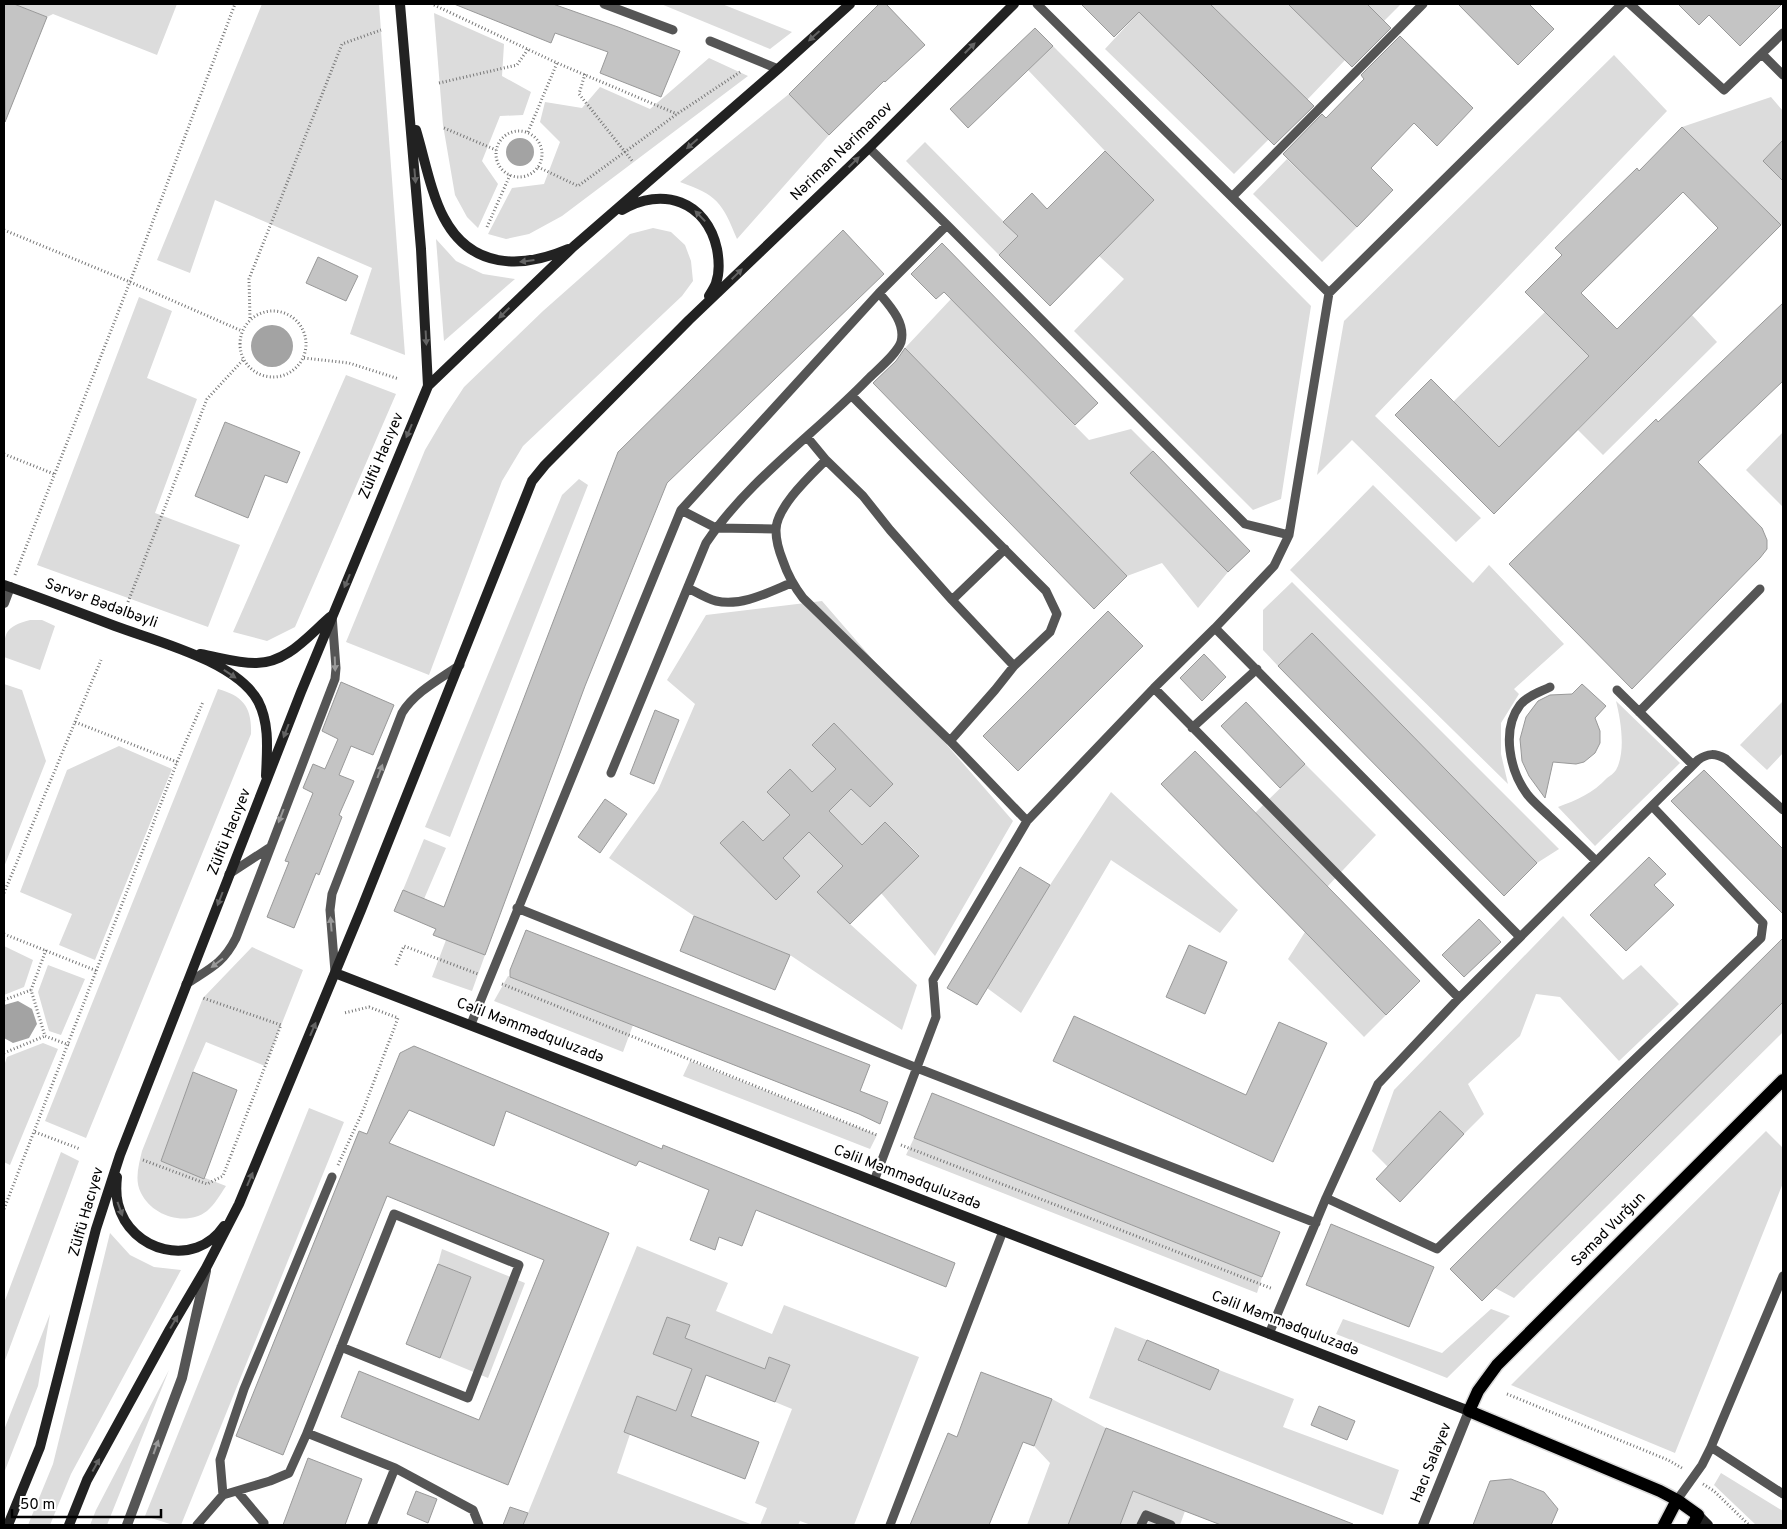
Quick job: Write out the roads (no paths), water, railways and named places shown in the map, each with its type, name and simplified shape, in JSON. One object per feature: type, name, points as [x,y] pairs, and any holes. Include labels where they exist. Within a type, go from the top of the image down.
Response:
[{"type":"main road","points":[[400,4],[421,248],[428,386]]},
{"type":"main road","points":[[604,221],[850,4]]},
{"type":"main road","name":"Nəriman Nərimanov","points":[[689,320],[869,148],[1014,4]]},
{"type":"main road","points":[[410,110],[443,217],[452,231],[465,244],[495,260],[512,262],[550,257],[573,247]]},
{"type":"main road","points":[[69,1525],[87,1480],[170,1328],[206,1268],[239,1204],[336,973],[532,481],[545,465],[689,320],[708,298],[716,283],[720,262],[716,242],[709,226],[698,213],[686,204],[672,199],[660,198],[642,201],[604,221]]},
{"type":"main road","name":"Zülfü Hacıyev","points":[[8,1525],[40,1447],[96,1229],[118,1162],[229,874],[332,615],[428,386],[573,247],[604,221]]},
{"type":"main road","name":"Sərvər Bədəlbəyli","points":[[7,586],[187,652]]},
{"type":"main road","points":[[187,652],[254,663],[268,662],[286,655],[332,615]]},
{"type":"main road","points":[[187,652],[232,675],[248,688],[257,700],[264,715],[267,737],[266,785]]},
{"type":"main road","name":"Cəlil Məmmədquluzadə","points":[[336,973],[1469,1411]]},
{"type":"main road","name":"Səməd Vurğun","points":[[1469,1411],[1478,1391],[1497,1365],[1783,1080]]},
{"type":"main road","points":[[118,1162],[116,1186],[118,1204],[125,1221],[146,1242],[165,1250],[185,1251],[198,1247],[222,1230],[239,1204]]},
{"type":"main road","points":[[1469,1411],[1660,1491],[1678,1500],[1695,1520],[1708,1525]]},
{"type":"main road","points":[[1664,1525],[1678,1500]]},
{"type":"street","points":[[4,603],[7,586]]},
{"type":"street","points":[[127,1525],[182,1378],[206,1268]]},
{"type":"street","name":"Hacı Salayev","points":[[1423,1525],[1469,1411]]},
{"type":"lane","points":[[604,4],[673,30]]},
{"type":"lane","points":[[1037,4],[1329,293]]},
{"type":"lane","points":[[1232,197],[1423,4]]},
{"type":"lane","points":[[874,1181],[936,1017],[933,980],[1027,821],[1274,566],[1289,535],[1329,293],[1622,4]]},
{"type":"lane","points":[[1630,4],[1724,90],[1783,33]]},
{"type":"lane","points":[[710,41],[778,69]]},
{"type":"lane","points":[[1762,54],[1783,75]]},
{"type":"lane","points":[[869,148],[1245,524],[1289,535]]},
{"type":"lane","points":[[471,1024],[681,510],[878,293],[947,225]]},
{"type":"lane","points":[[611,773],[706,543],[716,528],[739,499],[852,396],[901,343],[902,328],[893,311],[878,293]]},
{"type":"lane","points":[[852,396],[1046,591],[1057,614],[1050,632],[1014,666],[950,741]]},
{"type":"lane","points":[[807,437],[826,460],[863,496],[890,530],[952,600],[1014,666]]},
{"type":"lane","points":[[826,460],[796,490],[781,513],[775,529],[779,552],[791,584],[803,598],[950,741],[1027,821]]},
{"type":"lane","points":[[681,510],[716,528],[775,529]]},
{"type":"lane","points":[[952,600],[1005,549]]},
{"type":"lane","points":[[688,588],[716,601],[734,602],[791,584]]},
{"type":"lane","points":[[1639,712],[1760,588]]},
{"type":"lane","points":[[186,984],[222,960],[230,951],[335,678],[332,615]]},
{"type":"lane","points":[[1215,628],[1520,937]]},
{"type":"lane","points":[[336,973],[330,910],[332,894],[402,713],[408,703],[417,695],[460,665]]},
{"type":"lane","points":[[1192,728],[1257,669]]},
{"type":"lane","points":[[1550,687],[1533,695],[1520,705],[1511,724],[1509,741],[1511,759],[1518,780],[1528,796],[1596,861]]},
{"type":"lane","points":[[1154,688],[1459,998]]},
{"type":"lane","points":[[1616,690],[1693,765]]},
{"type":"lane","points":[[1269,1334],[1326,1198],[1378,1084],[1459,998],[1693,765],[1706,755],[1717,754],[1726,758],[1783,810]]},
{"type":"lane","points":[[1326,1198],[1437,1249],[1761,938],[1763,923],[1652,806]]},
{"type":"lane","points":[[229,874],[269,848]]},
{"type":"lane","points":[[517,908],[917,1068],[1316,1223]]},
{"type":"lane","points":[[223,1495],[220,1460],[244,1389],[332,1177]]},
{"type":"lane","points":[[197,1525],[223,1495],[270,1481],[289,1473],[307,1433],[341,1347],[394,1214],[519,1265],[468,1398],[341,1347]]},
{"type":"lane","points":[[890,1525],[1003,1231]]},
{"type":"lane","points":[[1678,1500],[1711,1448],[1783,1276]]},
{"type":"lane","points":[[307,1433],[395,1468],[473,1510],[479,1525]]},
{"type":"lane","points":[[1711,1448],[1783,1494]]},
{"type":"lane","points":[[372,1525],[395,1468]]},
{"type":"lane","points":[[237,1491],[264,1523],[263,1525]]},
{"type":"lane","points":[[1141,1525],[1146,1514],[1171,1525]]}]
